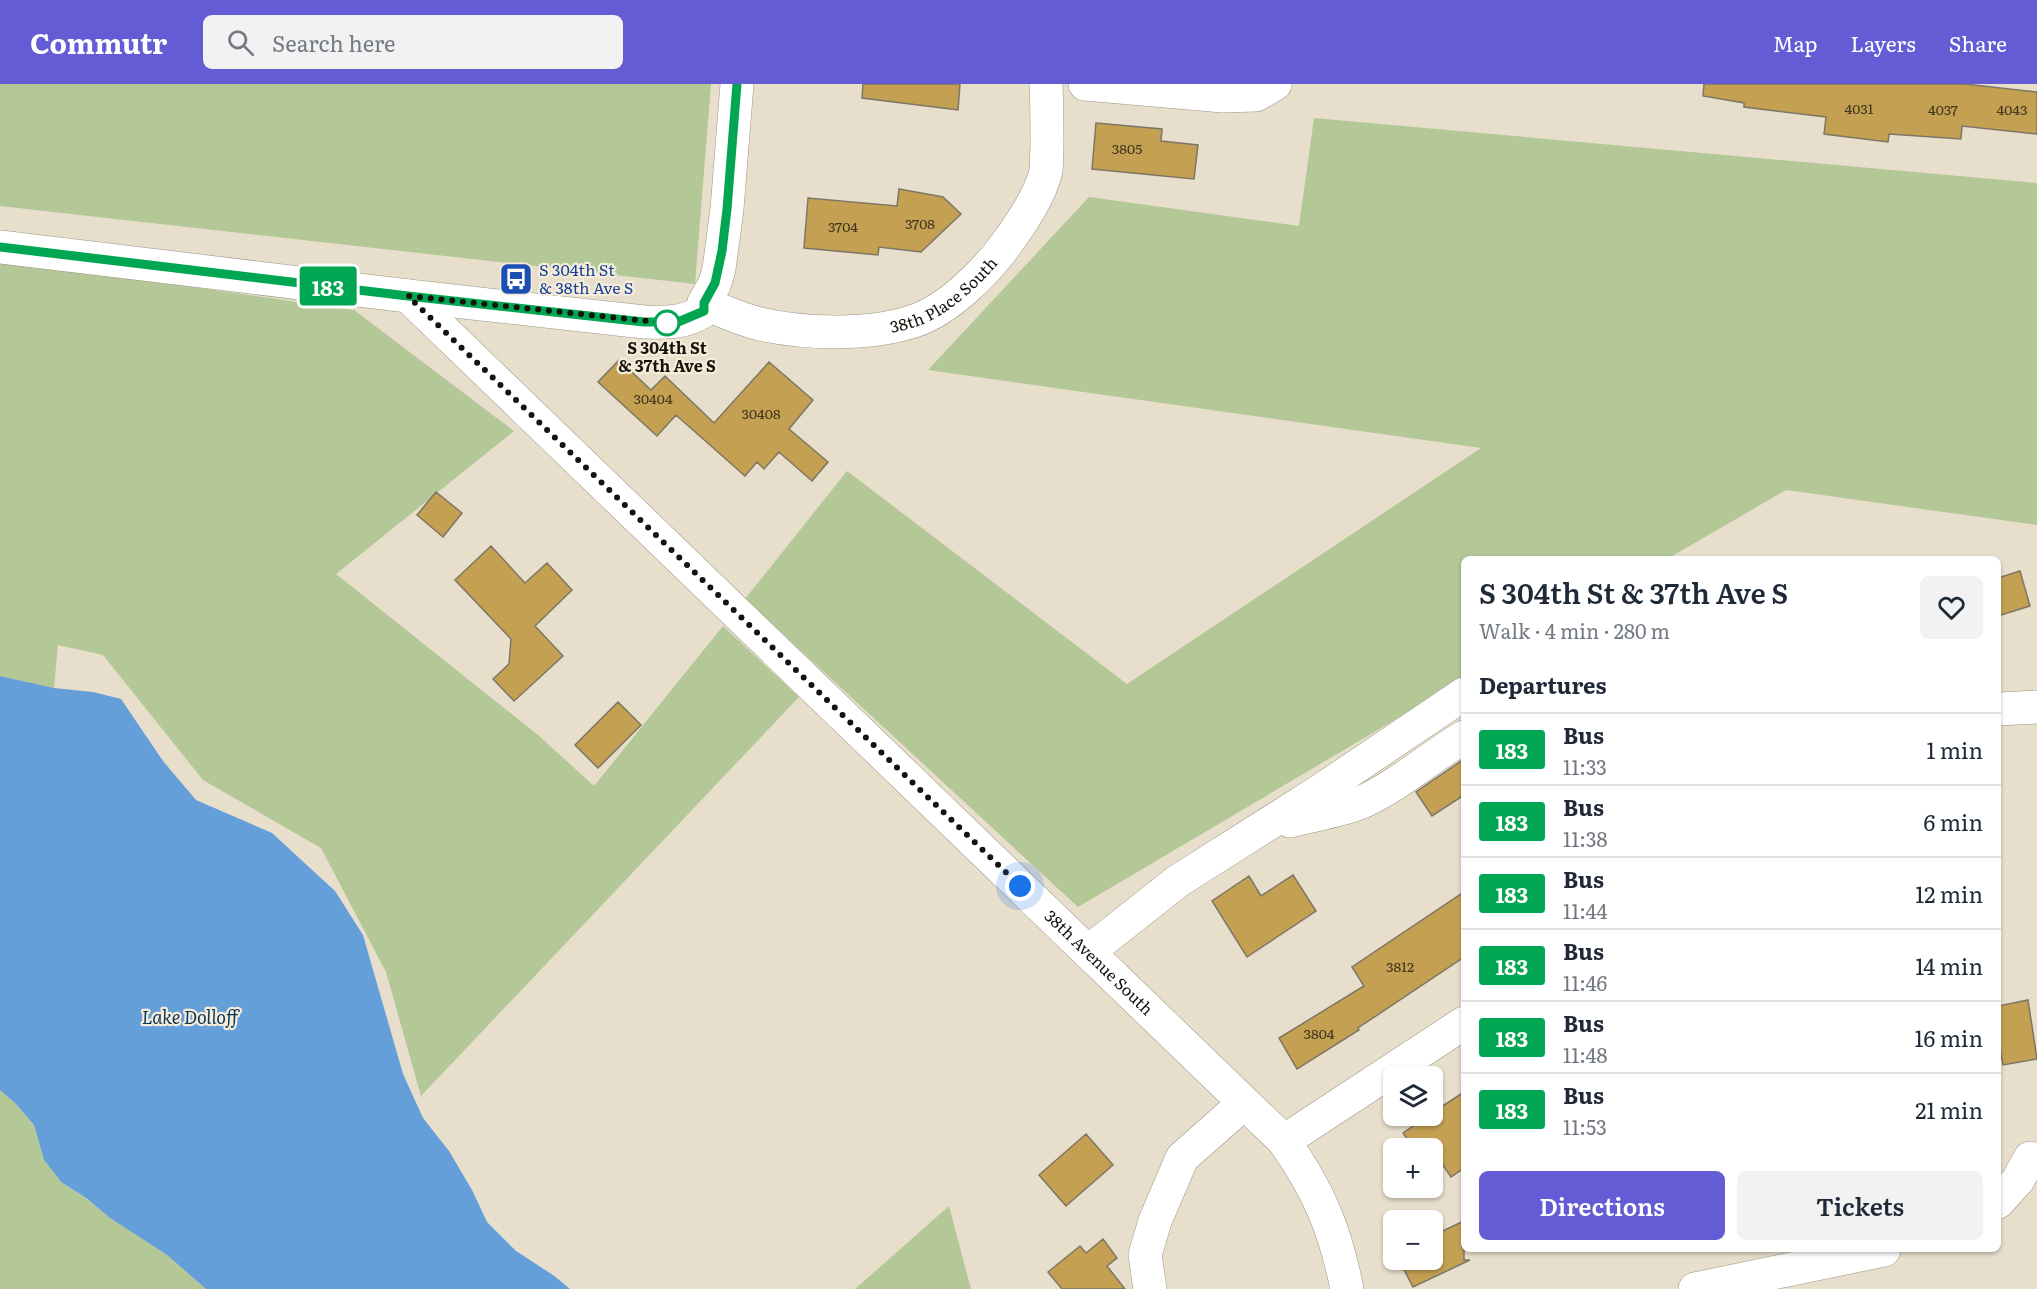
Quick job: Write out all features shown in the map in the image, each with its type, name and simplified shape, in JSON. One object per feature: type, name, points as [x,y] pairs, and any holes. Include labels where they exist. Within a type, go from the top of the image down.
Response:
[{"type":"street","points":[[0,247],[408,296],[667,323],[678,322],[695,317],[704,311],[704,303],[713,289],[719,269],[727,209],[737,84]]},
{"type":"street","name":"38th Place South","points":[[704,303],[758,324],[834,331],[897,326],[931,313],[977,278],[998,256],[1016,231],[1034,199],[1046,170],[1046,84]]},
{"type":"street","points":[[1085,84],[1223,96],[1256,95],[1275,84]]},
{"type":"street","name":"38th Avenue South","points":[[408,296],[1284,1141],[1306,1172],[1318,1195],[1339,1252],[1347,1289]]},
{"type":"street","points":[[1088,952],[1178,881],[1320,791],[1461,696]]},
{"type":"street","points":[[2001,709],[2037,707]]},
{"type":"street","points":[[1257,830],[1360,802],[1392,786],[1461,739]]},
{"type":"street","points":[[1284,1141],[1461,1025]]},
{"type":"street","points":[[1150,1288],[1144,1255],[1155,1221],[1182,1158],[1244,1103]]},
{"type":"street","points":[[2001,1199],[2018,1180],[2030,1158]]},
{"type":"street","points":[[1695,1289],[1874,1252]]},
{"type":"green space","points":[[0,84],[711,84],[695,284],[0,206]]},
{"type":"green space","points":[[1314,118],[2037,183],[2037,525],[1786,490],[1672,556],[1461,556],[1461,681],[1078,907],[745,599],[847,471],[1127,684],[1481,448],[928,370],[1089,197],[1299,226]]},
{"type":"green space","points":[[0,262],[88,272],[354,310],[514,431],[336,574],[538,735],[594,786],[723,626],[799,697],[421,1096],[386,972],[321,848],[203,780],[103,655],[58,645],[54,688],[0,676]]},
{"type":"green space","points":[[0,1090],[34,1125],[44,1160],[61,1182],[110,1218],[167,1255],[206,1289],[0,1289]]},
{"type":"green space","points":[[949,1206],[971,1289],[855,1289]]},
{"type":"water","name":"Lake Dolloff","points":[[0,676],[121,699],[163,761],[196,800],[272,833],[335,891],[363,935],[403,1074],[423,1118],[449,1151],[472,1190],[487,1222],[516,1251],[570,1289],[206,1289],[167,1255],[110,1218],[86,1198],[61,1182],[44,1160],[34,1125],[0,1090]]},
{"type":"building","points":[[863,84],[960,84],[958,110],[862,98]]},
{"type":"building","points":[[1704,84],[1965,84],[2037,92],[2037,134],[1962,126],[1961,139],[1889,134],[1888,142],[1824,134],[1826,117],[1744,107],[1744,103],[1703,96]]},
{"type":"building","points":[[1096,123],[1162,129],[1161,141],[1198,145],[1194,179],[1092,169]]},
{"type":"building","points":[[899,189],[943,197],[961,214],[921,252],[879,247],[878,255],[804,248],[808,198],[897,206]]},
{"type":"building","points":[[619,360],[651,390],[665,376],[714,423],[769,362],[813,400],[789,429],[828,462],[812,481],[779,452],[764,469],[757,462],[745,476],[676,415],[657,436],[598,382]]},
{"type":"building","points":[[436,492],[462,513],[443,537],[417,515]]},
{"type":"building","points":[[491,546],[525,583],[547,563],[572,590],[535,626],[563,656],[514,701],[493,679],[509,664],[511,639],[455,580]]},
{"type":"building","points":[[2020,571],[2030,606],[2001,615],[2001,577]]},
{"type":"building","points":[[618,702],[641,725],[598,768],[575,745]]},
{"type":"building","points":[[1461,761],[1461,797],[1432,816],[1416,792]]},
{"type":"building","points":[[1293,875],[1316,911],[1247,957],[1212,901],[1249,876],[1261,896]]},
{"type":"building","points":[[1461,894],[1461,959],[1358,1028],[1359,1030],[1297,1069],[1279,1038],[1364,986],[1352,967]]},
{"type":"building","points":[[2028,1000],[2037,1059],[2003,1065],[2001,1005]]},
{"type":"building","points":[[1461,1094],[1461,1170],[1451,1177],[1443,1165],[1443,1138],[1406,1138],[1403,1133],[1413,1126],[1443,1126],[1443,1106]]},
{"type":"building","points":[[1086,1134],[1113,1165],[1066,1206],[1039,1175]]},
{"type":"building","points":[[1461,1222],[1461,1252],[1464,1252],[1464,1260],[1470,1260],[1413,1287],[1404,1270],[1443,1270],[1443,1231]]},
{"type":"building","points":[[1103,1239],[1117,1258],[1107,1266],[1125,1289],[1062,1289],[1048,1272],[1080,1246],[1086,1253]]},
{"type":"bus line","name":"183","points":[[0,247],[432,299],[644,322],[678,322],[695,317],[704,311],[704,303],[710,295],[719,269],[727,209],[737,84]]},
{"type":"place","name":"S 304th St & 38th Ave S","points":[[516,279]]},
{"type":"place","name":"S 304th St & 37th Ave S","points":[[667,323]]},
{"type":"route","points":[[667,323],[408,296],[1020,886]]}]
